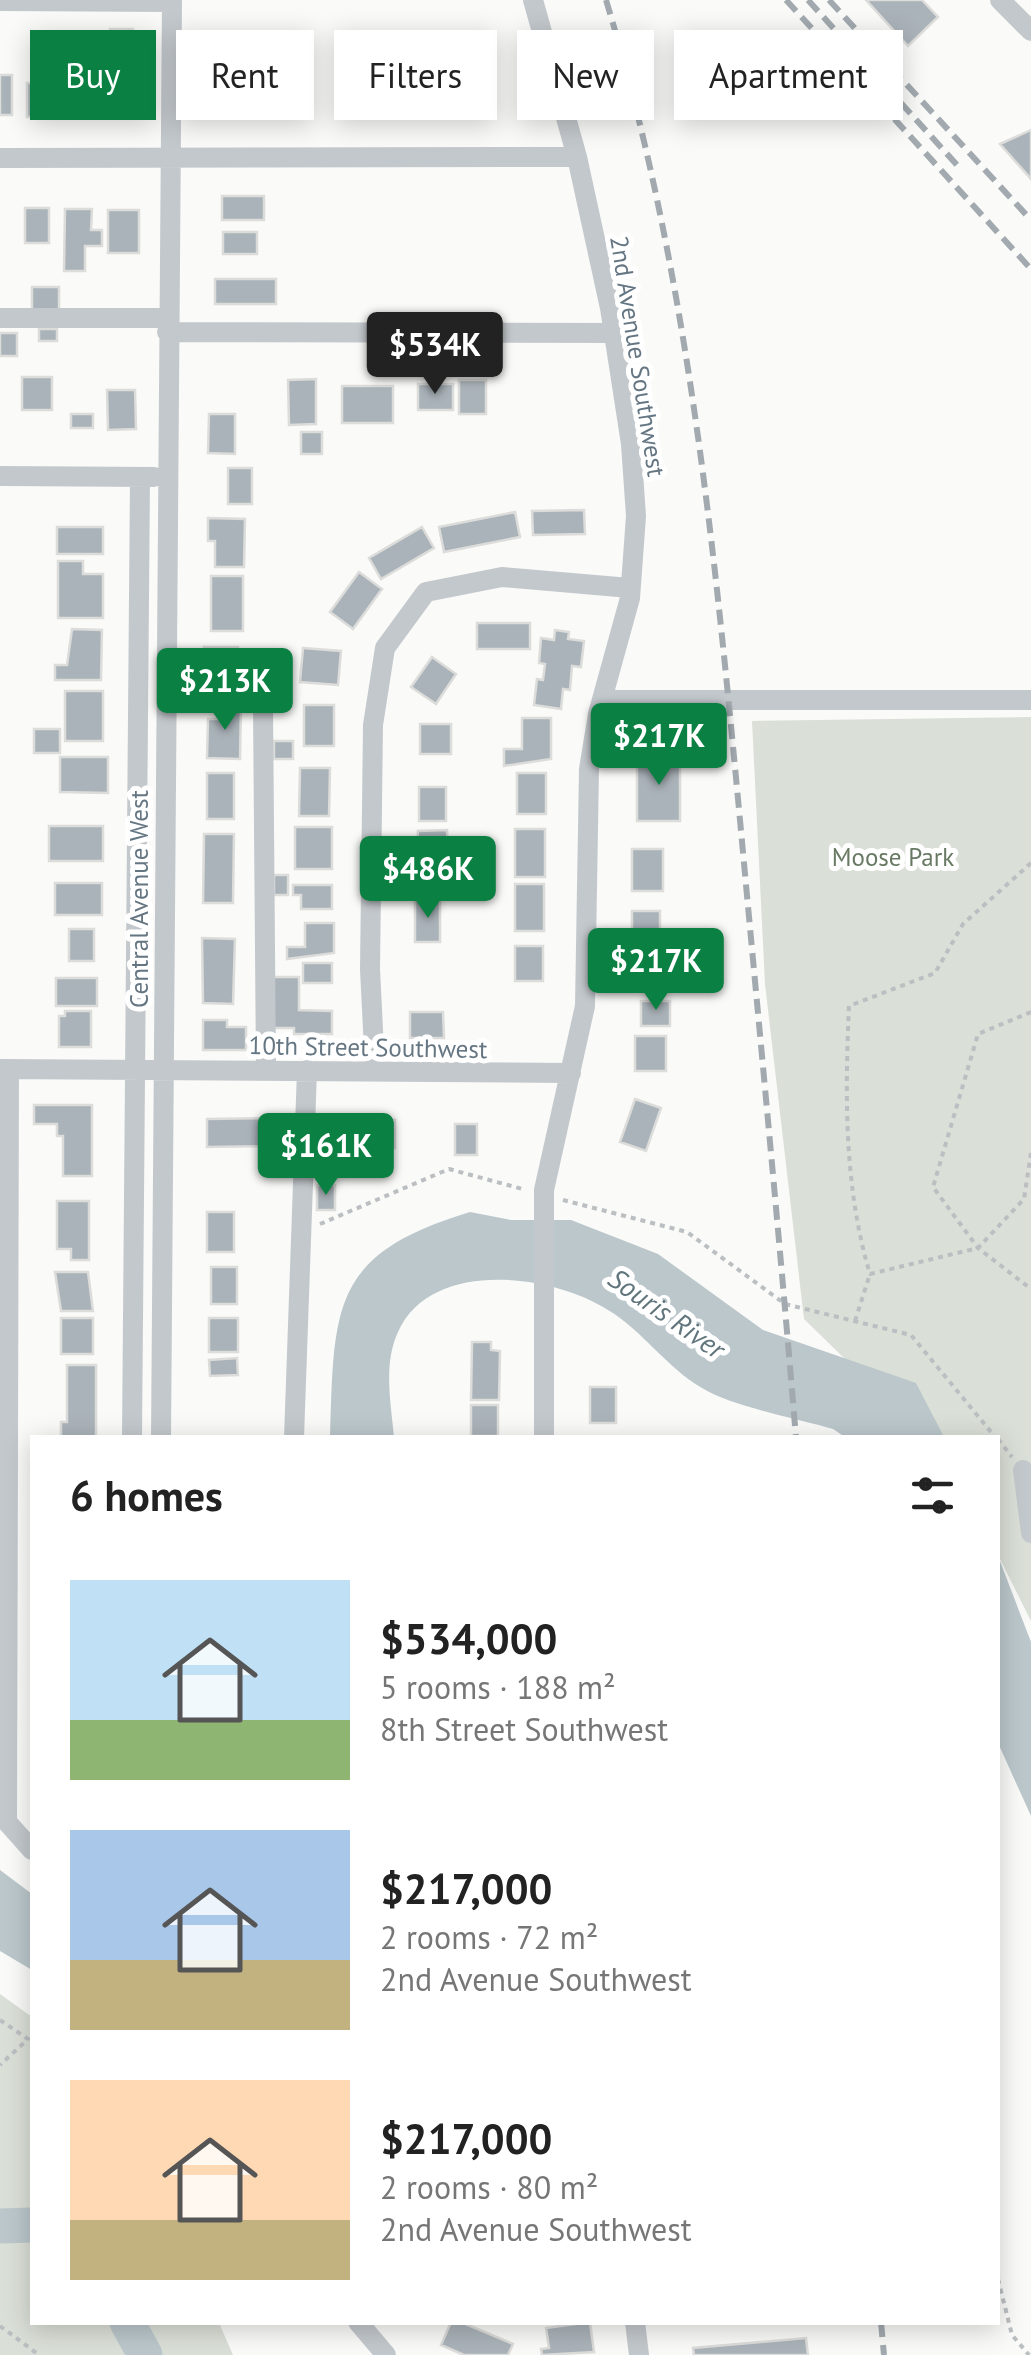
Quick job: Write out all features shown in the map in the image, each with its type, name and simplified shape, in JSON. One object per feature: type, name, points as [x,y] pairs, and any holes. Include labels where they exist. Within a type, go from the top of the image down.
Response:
[{"type":"street","name":"2nd Avenue Southwest","points":[[533,0],[578,157],[614,333],[633,480],[630,588],[618,652],[602,700],[590,769],[585,1006],[544,1190],[544,1435]]},
{"type":"street","points":[[0,1],[172,1]]},
{"type":"street","name":"Central Avenue West","points":[[161,1435],[172,1]]},
{"type":"street","points":[[1010,5],[1031,31]]},
{"type":"street","points":[[0,158],[578,157]]},
{"type":"street","points":[[0,318],[614,333]]},
{"type":"street","points":[[0,476],[166,477]]},
{"type":"street","points":[[132,1435],[140,477]]},
{"type":"street","points":[[375,1070],[370,969],[372,725],[384,648],[426,592],[502,577],[630,588]]},
{"type":"street","points":[[602,700],[1031,700]]},
{"type":"street","points":[[263,706],[266,1070]]},
{"type":"street","points":[[5,1069],[7,1822],[30,1848]]},
{"type":"street","name":"10th Street Southwest","points":[[5,1069],[571,1073]]},
{"type":"street","points":[[294,1435],[307,1070]]},
{"type":"street","points":[[1023,1470],[1031,1534]]},
{"type":"street","points":[[361,2325],[386,2355]]},
{"type":"street","points":[[635,2325],[639,2355]]},
{"type":"path","points":[[855,1322],[870,1274],[855,1226],[846,1088],[848,1006],[935,973],[963,924],[1031,862]]},
{"type":"path","points":[[1031,1012],[978,1034],[933,1187],[978,1248],[1031,1289]]},
{"type":"path","points":[[870,1274],[978,1248],[1024,1199],[1031,1153]]},
{"type":"path","points":[[302,1232],[449,1169],[523,1190],[544,1190],[564,1200],[687,1232],[785,1304],[911,1335],[994,1435]]},
{"type":"path","points":[[0,2020],[30,2040],[0,2065]]},
{"type":"path","points":[[1000,2286],[1012,2335],[1029,2355]]},
{"type":"path","points":[[0,2326],[39,2355]]},
{"type":"green space","name":"Moose Park","points":[[1031,717],[1031,1621],[1000,1559],[1000,1435],[923,1435],[804,1319],[765,984],[752,721]]},
{"type":"green space","points":[[0,1994],[30,2016],[30,2325],[220,2325],[233,2355],[0,2355]]},
{"type":"water","name":"Souris River","points":[[470,1212],[511,1220],[571,1220],[658,1254],[763,1330],[916,1383],[943,1435],[842,1435],[833,1429],[730,1401],[689,1380],[608,1310],[556,1288],[494,1280],[464,1283],[437,1292],[414,1308],[398,1332],[389,1370],[394,1435],[330,1435],[334,1353],[349,1291],[366,1267],[390,1246],[424,1228]]},
{"type":"water","points":[[1000,1561],[1031,1642],[1031,1816],[1000,1747]]},
{"type":"water","points":[[0,1870],[30,1892],[30,1969],[0,1951]]},
{"type":"building","points":[[866,0],[922,0],[938,17],[908,46],[903,41],[903,30],[893,30]]},
{"type":"building","points":[[0,75],[12,75],[12,115],[0,115]]},
{"type":"building","points":[[27,83],[30,83],[30,117]]},
{"type":"building","points":[[1031,130],[1031,179],[1000,144]]},
{"type":"building","points":[[222,196],[264,196],[264,220],[222,220]]},
{"type":"building","points":[[25,208],[49,208],[49,243],[25,243]]},
{"type":"building","points":[[65,209],[92,209],[91,230],[102,230],[102,246],[85,246],[85,271],[64,271]]},
{"type":"building","points":[[108,210],[139,210],[139,253],[108,253]]},
{"type":"building","points":[[223,232],[257,232],[257,254],[223,254]]},
{"type":"building","points":[[215,279],[276,279],[276,304],[215,304]]},
{"type":"building","points":[[32,287],[59,287],[59,311],[32,311]]},
{"type":"building","points":[[39,329],[57,329],[57,341],[39,341]]},
{"type":"building","points":[[0,333],[17,333],[17,356],[0,356]]},
{"type":"building","points":[[22,377],[52,377],[52,410],[22,410]]},
{"type":"building","points":[[316,379],[316,424],[289,425],[288,380]]},
{"type":"building","points":[[459,380],[486,380],[486,414],[459,414]]},
{"type":"building","points":[[418,384],[453,384],[453,410],[418,410]]},
{"type":"building","points":[[342,386],[393,386],[393,423],[342,423]]},
{"type":"building","points":[[107,390],[135,390],[136,429],[108,430]]},
{"type":"building","points":[[71,414],[93,414],[93,428],[71,428]]},
{"type":"building","points":[[209,414],[235,414],[235,454],[208,453]]},
{"type":"building","points":[[301,432],[322,432],[322,454],[301,454]]},
{"type":"building","points":[[228,468],[252,468],[252,504],[228,504]]},
{"type":"building","points":[[584,510],[585,534],[533,535],[532,511]]},
{"type":"building","points":[[515,512],[520,537],[444,552],[439,527]]},
{"type":"building","points":[[208,518],[245,519],[244,567],[215,567],[215,541],[208,541]]},
{"type":"building","points":[[57,527],[103,527],[103,554],[57,554]]},
{"type":"building","points":[[422,527],[434,548],[381,579],[369,558]]},
{"type":"building","points":[[58,561],[83,561],[83,574],[103,574],[103,618],[58,618]]},
{"type":"building","points":[[359,572],[382,589],[353,629],[330,612]]},
{"type":"building","points":[[211,576],[243,576],[243,631],[211,631]]},
{"type":"building","points":[[477,623],[530,623],[530,649],[477,649]]},
{"type":"building","points":[[72,629],[102,630],[101,680],[55,680],[55,665],[67,665]]},
{"type":"building","points":[[555,630],[569,632],[568,639],[584,641],[581,667],[572,666],[570,690],[563,689],[561,709],[534,705],[537,679],[543,680],[545,664],[539,663],[541,638],[554,640]]},
{"type":"building","points":[[204,647],[238,647],[238,677],[226,677],[226,696],[204,696]]},
{"type":"building","points":[[303,648],[341,651],[338,685],[300,682]]},
{"type":"building","points":[[432,657],[456,674],[436,704],[411,687]]},
{"type":"building","points":[[65,691],[103,691],[103,741],[65,741]]},
{"type":"building","points":[[218,704],[241,704],[240,759],[207,758],[208,719],[218,719]]},
{"type":"building","points":[[304,705],[334,705],[334,746],[304,746]]},
{"type":"building","points":[[522,718],[551,718],[551,759],[504,766],[504,749],[522,749]]},
{"type":"building","points":[[420,724],[451,724],[451,754],[420,754]]},
{"type":"building","points":[[34,729],[60,729],[60,753],[34,753]]},
{"type":"building","points":[[274,741],[293,741],[293,759],[274,759]]},
{"type":"building","points":[[680,754],[680,821],[637,821],[637,755]]},
{"type":"building","points":[[60,757],[108,757],[108,793],[60,792]]},
{"type":"building","points":[[300,768],[330,768],[329,816],[299,816]]},
{"type":"building","points":[[207,773],[234,773],[234,819],[207,819]]},
{"type":"building","points":[[517,773],[546,773],[546,814],[517,814]]},
{"type":"building","points":[[419,787],[446,787],[446,821],[419,821]]},
{"type":"building","points":[[49,826],[103,826],[103,861],[49,861]]},
{"type":"building","points":[[295,827],[332,827],[332,869],[295,869]]},
{"type":"building","points":[[515,829],[545,829],[545,877],[515,877]]},
{"type":"building","points":[[447,830],[449,889],[414,890],[418,831]]},
{"type":"building","points":[[204,834],[234,834],[233,903],[203,903]]},
{"type":"building","points":[[632,849],[663,849],[663,891],[632,891]]},
{"type":"building","points":[[274,875],[288,875],[288,895],[274,895]]},
{"type":"building","points":[[55,883],[102,883],[102,915],[55,915]]},
{"type":"building","points":[[515,884],[544,884],[544,931],[515,931]]},
{"type":"building","points":[[293,885],[332,885],[332,909],[301,909],[301,895],[293,895]]},
{"type":"building","points":[[415,900],[440,900],[440,942],[415,942]]},
{"type":"building","points":[[632,911],[660,911],[660,937],[632,937]]},
{"type":"building","points":[[305,923],[334,923],[334,953],[287,959],[287,947],[305,947]]},
{"type":"building","points":[[69,929],[94,929],[94,961],[69,961]]},
{"type":"building","points":[[202,938],[235,939],[233,1004],[203,1003]]},
{"type":"building","points":[[515,946],[543,946],[543,981],[515,981]]},
{"type":"building","points":[[303,963],[332,963],[332,983],[303,983]]},
{"type":"building","points":[[273,977],[299,977],[299,1010],[332,1011],[332,1034],[294,1034],[294,1028],[273,1028]]},
{"type":"building","points":[[56,978],[97,978],[97,1006],[56,1006]]},
{"type":"building","points":[[641,1001],[670,1001],[670,1026],[641,1026]]},
{"type":"building","points":[[65,1011],[91,1011],[91,1047],[59,1047],[59,1016],[65,1016]]},
{"type":"building","points":[[410,1012],[443,1012],[444,1038],[410,1038]]},
{"type":"building","points":[[203,1020],[227,1020],[227,1027],[246,1027],[246,1050],[203,1050]]},
{"type":"building","points":[[635,1036],[666,1036],[666,1071],[635,1071]]},
{"type":"building","points":[[635,1099],[661,1108],[646,1151],[620,1142]]},
{"type":"building","points":[[34,1105],[92,1105],[92,1176],[63,1176],[63,1136],[57,1136],[57,1124],[34,1124]]},
{"type":"building","points":[[266,1118],[266,1146],[207,1147],[207,1119]]},
{"type":"building","points":[[369,1120],[395,1120],[395,1148],[369,1148]]},
{"type":"building","points":[[319,1121],[349,1121],[349,1145],[319,1145]]},
{"type":"building","points":[[455,1124],[477,1124],[477,1155],[455,1155]]},
{"type":"building","points":[[317,1185],[335,1185],[335,1210],[317,1210]]},
{"type":"building","points":[[57,1201],[89,1201],[89,1260],[71,1260],[71,1249],[57,1249]]},
{"type":"building","points":[[207,1212],[234,1212],[234,1252],[207,1252]]},
{"type":"building","points":[[211,1267],[237,1267],[237,1304],[211,1304]]},
{"type":"building","points":[[55,1272],[88,1272],[93,1311],[61,1311]]},
{"type":"building","points":[[61,1318],[93,1318],[93,1354],[61,1354]]},
{"type":"building","points":[[209,1318],[238,1318],[238,1352],[209,1352]]},
{"type":"building","points":[[472,1342],[491,1342],[491,1350],[500,1351],[499,1400],[471,1400]]},
{"type":"building","points":[[237,1358],[238,1375],[210,1376],[209,1360]]},
{"type":"building","points":[[67,1365],[96,1365],[96,1435],[61,1435],[61,1422],[67,1422]]},
{"type":"building","points":[[590,1387],[616,1387],[616,1423],[590,1423]]},
{"type":"building","points":[[471,1405],[498,1405],[498,1435],[471,1435]]},
{"type":"building","points":[[450,2325],[468,2325],[513,2344],[508,2355],[464,2355],[441,2345]]},
{"type":"building","points":[[590,2325],[594,2352],[542,2355],[541,2349],[549,2348],[546,2328]]},
{"type":"building","points":[[806,2338],[808,2355],[694,2355],[693,2348]]},
{"type":"waterway","points":[[0,2226],[30,2225]]},
{"type":"waterway","points":[[129,2325],[145,2355]]},
{"type":"railway","points":[[606,0],[657,202],[694,406],[708,509],[796,1435]]},
{"type":"railway","points":[[786,0],[1031,269]]},
{"type":"railway","points":[[808,0],[957,165]]},
{"type":"railway","points":[[829,0],[1031,220]]},
{"type":"railway","points":[[881,2325],[884,2355]]}]
